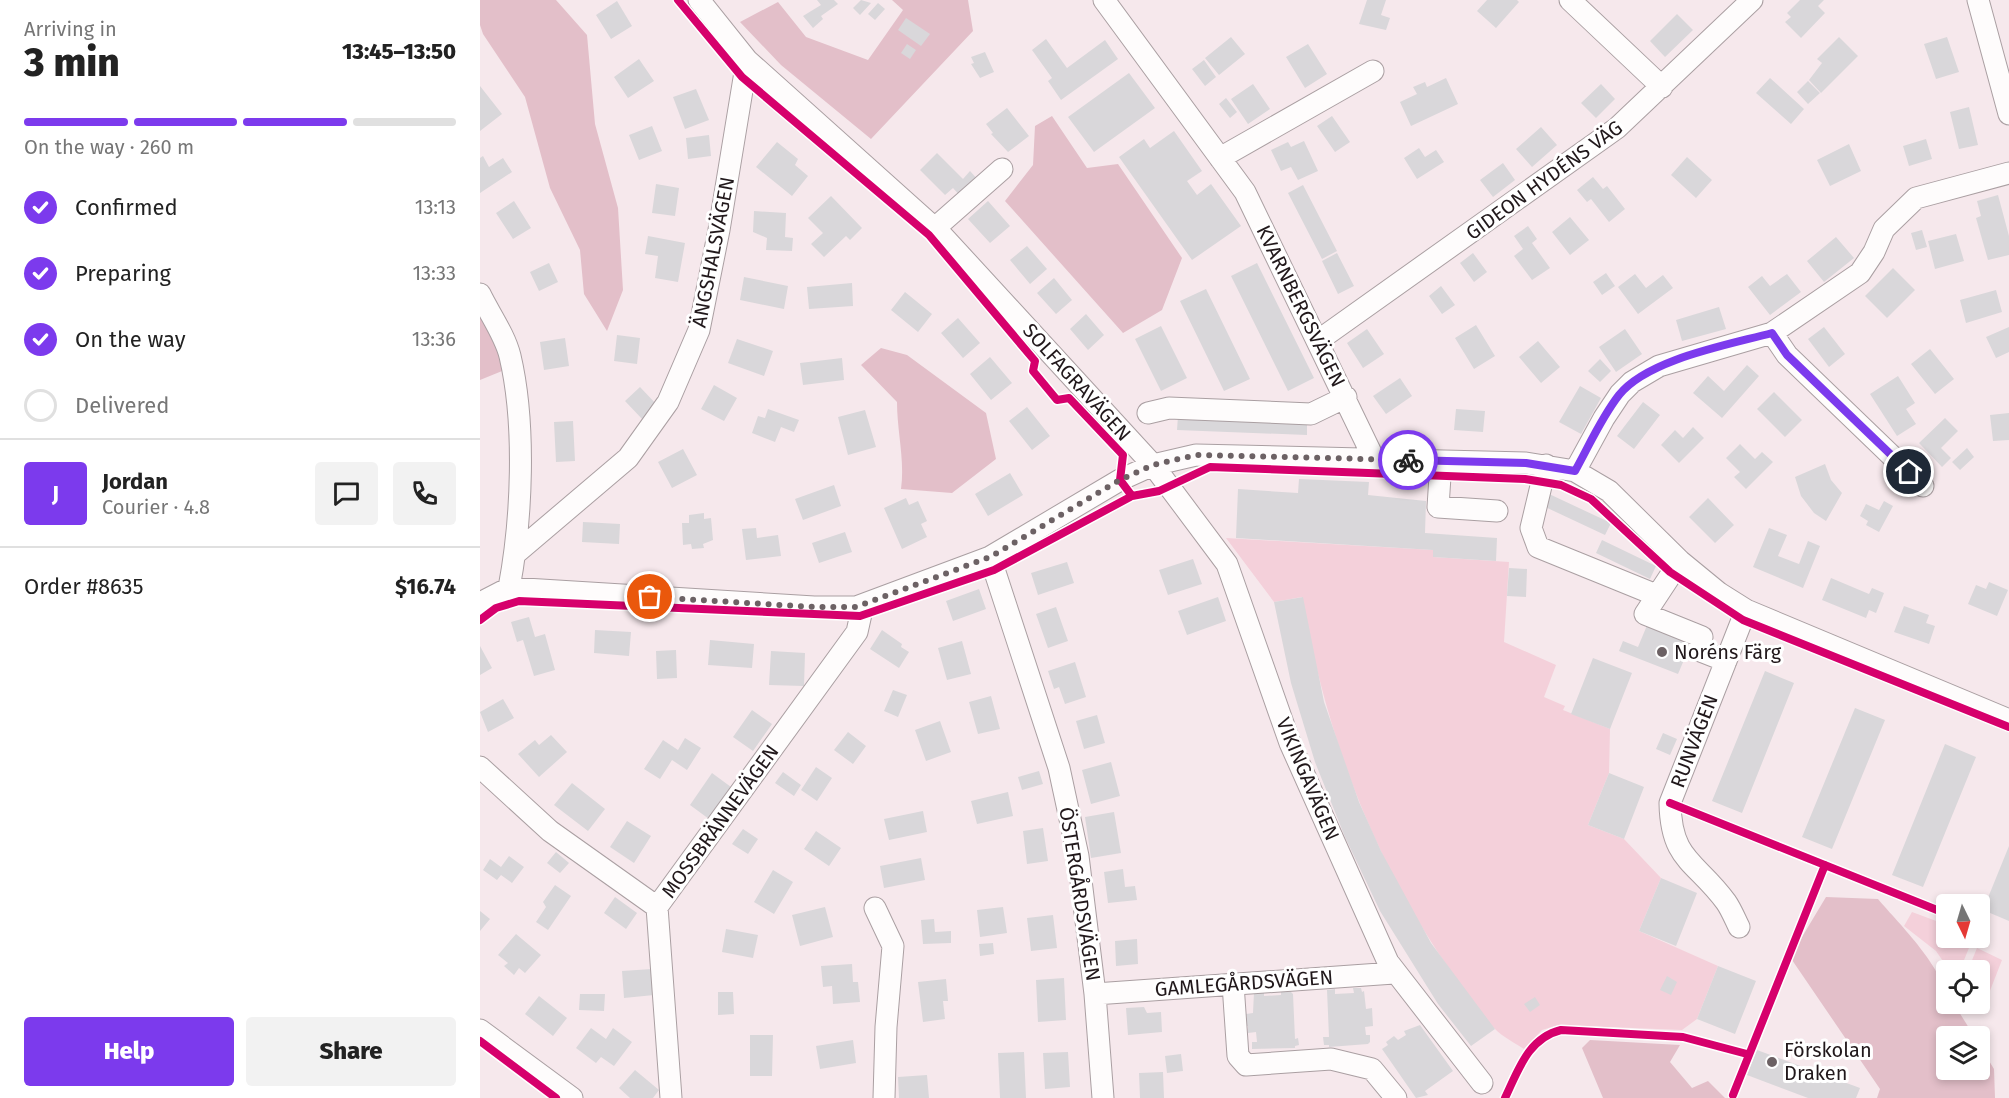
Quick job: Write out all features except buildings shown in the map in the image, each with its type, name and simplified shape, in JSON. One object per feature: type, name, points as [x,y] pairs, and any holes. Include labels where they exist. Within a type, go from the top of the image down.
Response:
[{"type":"street","name":"SOLFAGRAVÄGEN","points":[[699,0],[747,60],[934,228],[1153,465]]},
{"type":"street","name":"KVARNBERGSVÄGEN","points":[[1104,0],[1245,192],[1319,340],[1374,459]]},
{"type":"street","points":[[1570,0],[1662,87]]},
{"type":"street","name":"GIDEON HYDÉNS VÄG","points":[[1319,340],[1617,128],[1752,0]]},
{"type":"street","points":[[1978,0],[2009,114]]},
{"type":"street","name":"ÄNGSHALSVÄGEN","points":[[515,554],[628,458],[668,402],[699,330],[719,230],[747,60]]},
{"type":"street","points":[[1220,158],[1372,70]]},
{"type":"street","points":[[934,228],[1002,169]]},
{"type":"street","points":[[1575,471],[1609,410],[1632,382],[1659,366],[1772,333],[1860,273],[1874,252],[1884,229],[1916,198],[2009,173]]},
{"type":"street","points":[[480,294],[509,354],[520,435],[515,554],[510,588]]},
{"type":"street","points":[[1772,333],[1787,355],[1923,486]]},
{"type":"street","points":[[1148,413],[1169,408],[1311,414],[1346,397]]},
{"type":"street","points":[[480,603],[510,588],[814,607],[863,605],[990,557],[1120,480],[1153,465],[1196,455],[1546,465],[1575,471],[1609,491],[1680,561],[1719,593],[1746,610],[2009,720]]},
{"type":"street","points":[[1441,461],[1438,507],[1497,511]]},
{"type":"street","name":"VIKINGAVÄGEN","points":[[1153,465],[1227,564],[1290,743],[1394,973],[1482,1083]]},
{"type":"street","points":[[1546,465],[1531,528],[1538,547],[1656,595]]},
{"type":"street","name":"ÖSTERGÅRDSVÄGEN","points":[[990,557],[1059,768],[1078,856],[1095,994],[1103,1098]]},
{"type":"street","points":[[1680,561],[1645,614],[1702,637],[1698,650],[1726,661]]},
{"type":"street","name":"MOSSBRÄNNEVÄGEN","points":[[671,1098],[657,907],[857,632],[863,605]]},
{"type":"street","name":"RUNVÄGEN","points":[[1739,927],[1726,902],[1681,853],[1671,828],[1670,803],[1746,610]]},
{"type":"street","points":[[480,766],[550,831],[657,907]]},
{"type":"street","points":[[875,908],[893,946],[884,1098]]},
{"type":"street","name":"GAMLEGÅRDSVÄGEN","points":[[1095,994],[1394,973]]},
{"type":"street","points":[[1233,984],[1238,1056],[1246,1065],[1331,1059],[1372,1069],[1396,1098]]},
{"type":"street","points":[[480,1030],[572,1098]]},
{"type":"shaded area","points":[[480,0],[556,0],[587,35],[595,124],[618,208],[623,290],[607,331],[584,294],[580,250],[550,188],[525,97],[483,34],[480,25]]},
{"type":"shaded area","points":[[892,0],[968,0],[973,31],[871,139],[781,65],[740,22],[778,2],[806,37],[868,60],[903,10]]},
{"type":"shaded area","points":[[1052,116],[1087,168],[1118,164],[1182,258],[1162,310],[1123,333],[1005,201],[1033,165],[1035,126]]},
{"type":"shaded area","points":[[480,303],[507,369],[480,380]]},
{"type":"shaded area","points":[[881,348],[907,355],[986,413],[996,459],[952,493],[901,489],[902,467],[897,402],[861,365]]},
{"type":"shaded area","points":[[1226,538],[1433,550],[1433,557],[1509,562],[1504,642],[1556,665],[1544,697],[1565,706],[1563,710],[1610,729],[1609,773],[1588,825],[1624,839],[1661,878],[1639,931],[1718,966],[1697,1019],[1682,1030],[1558,1025],[1542,1030],[1524,1049],[1495,1029],[1470,999],[1421,925],[1374,836],[1338,743],[1312,647],[1302,597],[1274,602]]},
{"type":"shaded area","points":[[1826,897],[1878,899],[1909,934],[1936,971],[1936,1014],[1960,1014],[1968,1026],[1936,1026],[1936,1080],[1990,1080],[1990,1062],[1994,1069],[1995,1098],[1877,1098],[1880,1089],[1790,957]]},
{"type":"shaded area","points":[[1912,912],[1936,921],[1936,948],[1969,948],[1964,960],[1942,960],[1936,951],[1904,926]]},
{"type":"shaded area","points":[[1977,948],[2002,960],[1990,991],[1990,960],[1972,960]]},
{"type":"shaded area","points":[[1590,1040],[1680,1045],[1670,1062],[1692,1088],[1708,1081],[1725,1098],[1603,1098],[1582,1048]]},
{"type":"cycle path","points":[[678,0],[742,77],[929,235],[1035,361],[1033,371],[1057,400],[1069,398],[1123,455],[1120,480],[1132,496]]},
{"type":"cycle path","points":[[480,620],[496,608],[519,601],[860,616],[994,570],[1132,496],[1159,491],[1210,467],[1525,479],[1561,485],[1591,499],[1670,572],[1743,620],[2009,727]]},
{"type":"cycle path","points":[[1670,803],[1936,910]]},
{"type":"cycle path","points":[[1733,1095],[1825,865]]},
{"type":"cycle path","points":[[1505,1098],[1532,1048],[1540,1040],[1561,1030],[1683,1037],[1747,1054]]},
{"type":"cycle path","points":[[480,1041],[556,1098]]},
{"type":"way so far","points":[[650,597],[814,607],[856,607],[990,557],[1120,480],[1153,465],[1196,455],[1408,460]]},
{"type":"place","name":"Noréns Färg","points":[[1662,652]]},
{"type":"place","name":"Förskolan Draken","points":[[1772,1062]]},
{"type":"route","points":[[1408,460],[1526,463],[1575,471],[1604,418],[1620,394],[1632,382],[1659,366],[1772,333],[1787,355],[1909,472]]}]
